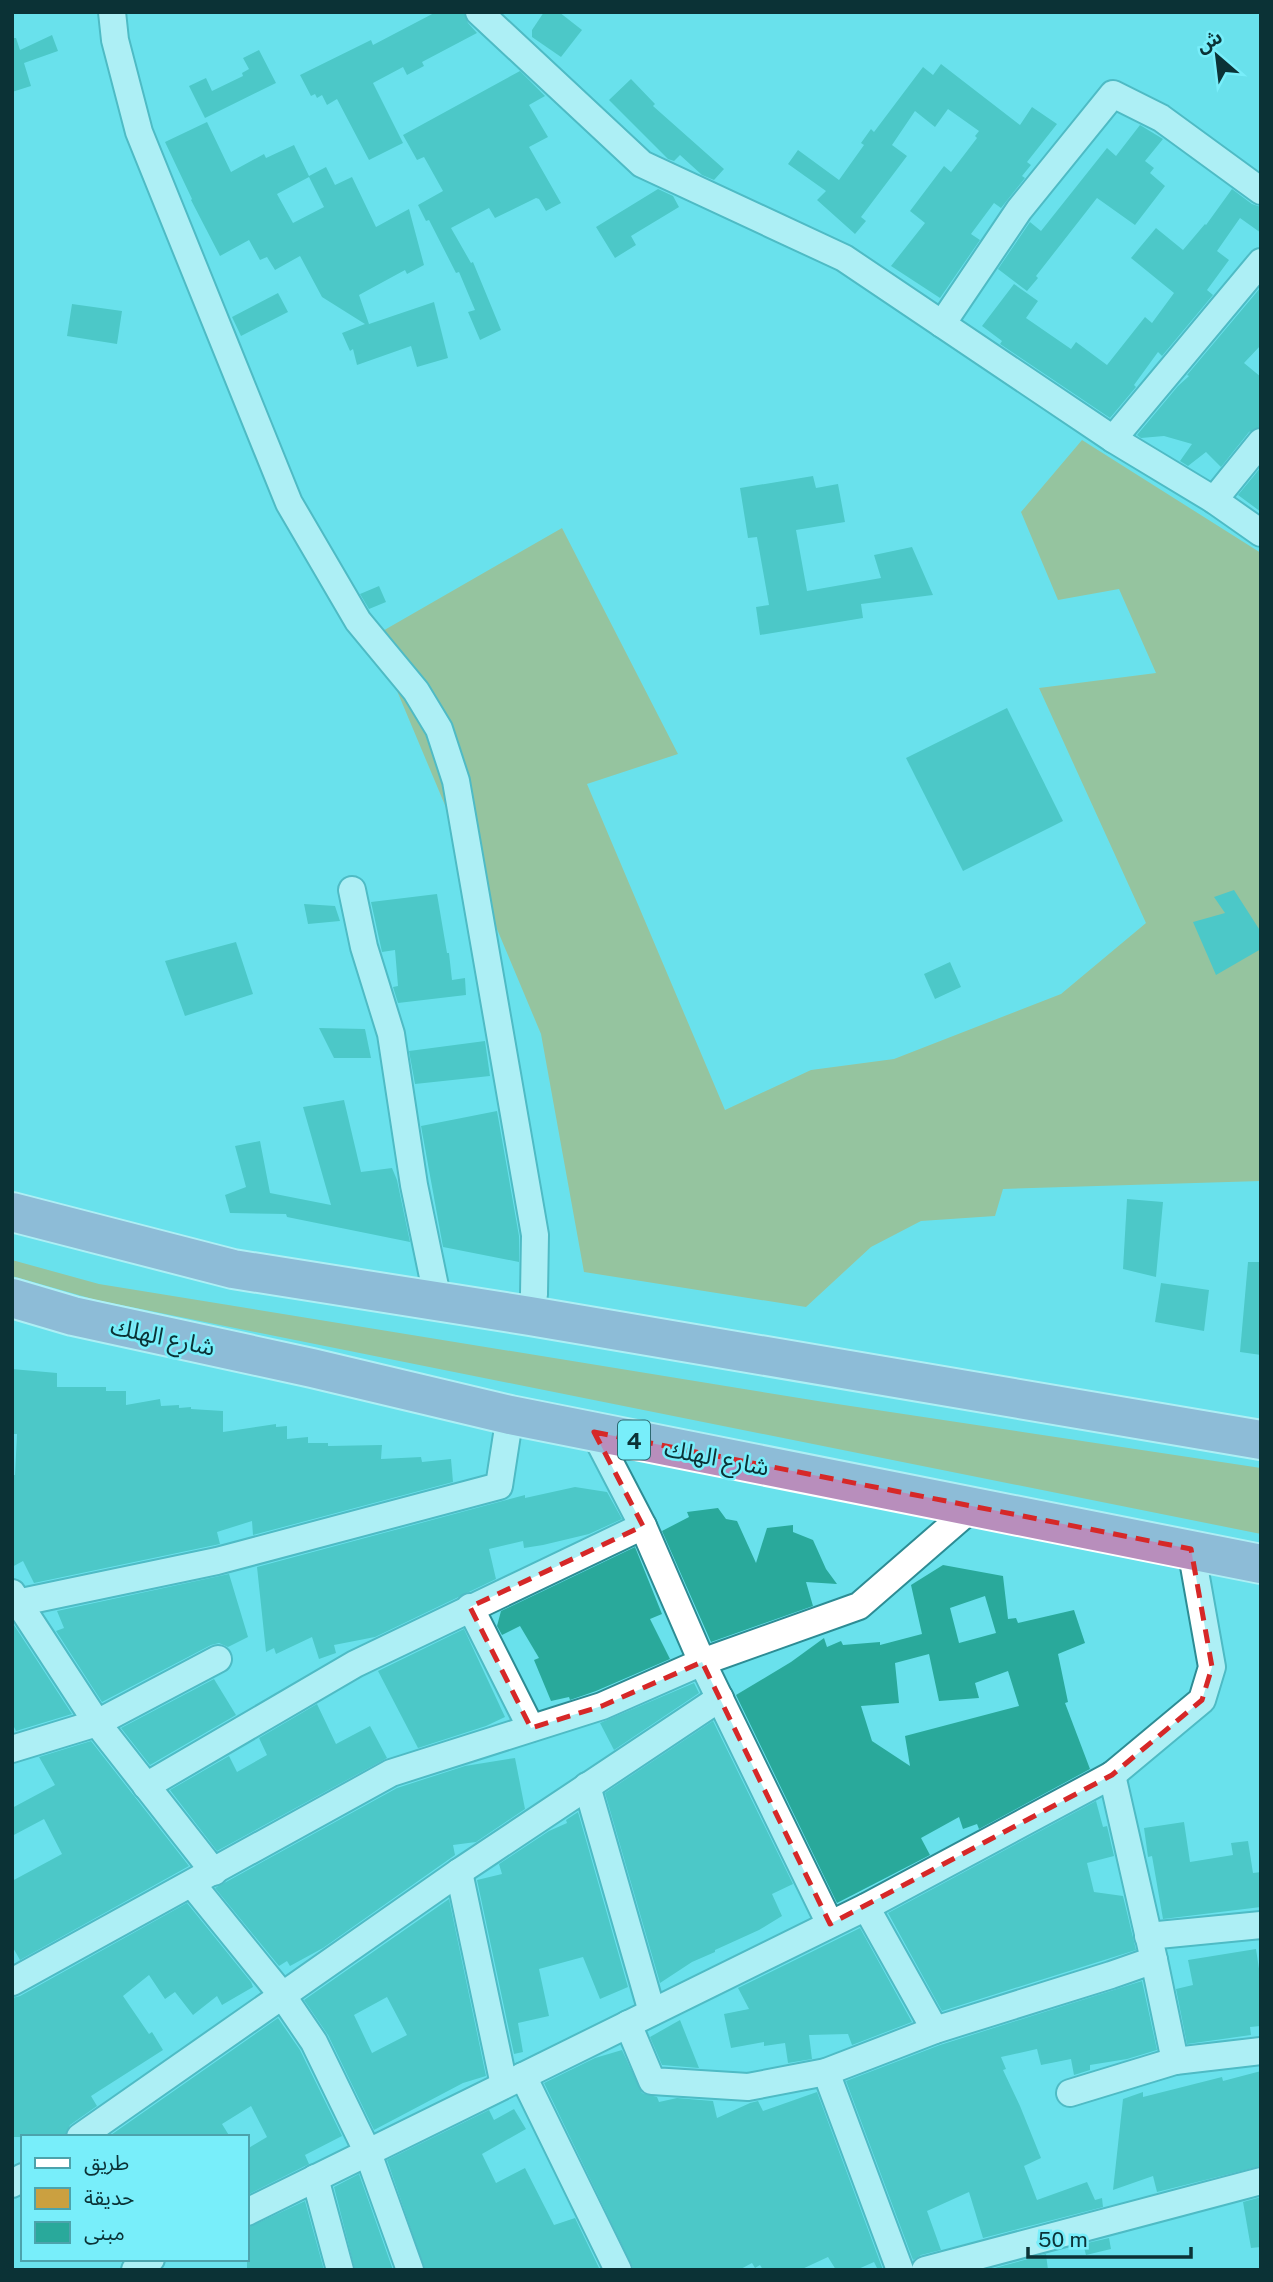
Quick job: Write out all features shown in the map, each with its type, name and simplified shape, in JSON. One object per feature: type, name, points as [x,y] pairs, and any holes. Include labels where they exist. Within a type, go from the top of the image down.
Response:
[{"type":"highway","points":[[12,1212],[233,1269],[530,1316],[1261,1440]]},
{"type":"highway","name":"شارع الهلك","points":[[12,1298],[73,1316],[510,1415],[1261,1564]]},
{"type":"street","points":[[112,12],[115,40],[139,132],[289,503],[358,621],[416,691],[439,729],[456,781],[535,1235],[534,1294],[530,1316]]},
{"type":"street","points":[[479,12],[642,164],[844,258],[1113,439],[1214,500],[1261,533]]},
{"type":"street","points":[[942,324],[1019,210],[1113,94],[1161,118],[1261,191]]},
{"type":"street","points":[[1113,439],[1261,262]]},
{"type":"street","points":[[1214,500],[1261,442]]},
{"type":"street","points":[[352,890],[364,947],[391,1034],[414,1185],[438,1301]]},
{"type":"street","points":[[411,2270],[368,2153],[313,2042],[203,1878],[146,1786],[97,1723],[14,1600],[216,1561],[499,1486],[510,1415]]},
{"type":"street","points":[[594,1432],[643,1526],[702,1662],[830,1924]]},
{"type":"street","points":[[12,1982],[391,1773],[602,1706],[702,1662],[859,1606],[973,1507]]},
{"type":"street","points":[[146,1786],[355,1664],[643,1526]]},
{"type":"street","points":[[248,2212],[866,1908],[1112,1775],[1202,1700],[1212,1667],[1191,1549]]},
{"type":"street","points":[[470,1607],[531,1728]]},
{"type":"street","points":[[12,1749],[97,1723],[218,1659]]},
{"type":"street","points":[[83,2135],[459,1872],[720,1698]]},
{"type":"street","points":[[1112,1775],[1175,2061]]},
{"type":"street","points":[[587,1786],[652,2012]]},
{"type":"street","points":[[459,1872],[514,2080],[618,2270]]},
{"type":"street","points":[[866,1908],[935,2030]]},
{"type":"street","points":[[628,2024],[652,2081],[748,2087],[826,2072],[935,2030],[1111,1975],[1151,1947],[1261,1925]]},
{"type":"street","points":[[1070,2093],[1175,2061],[1261,2051]]},
{"type":"street","points":[[826,2072],[900,2270]]},
{"type":"street","points":[[315,2178],[340,2270]]},
{"type":"street","points":[[925,2270],[1261,2181]]},
{"type":"highlighted area","points":[[594,1432],[1191,1549],[1212,1667],[1202,1700],[1112,1775],[830,1924],[702,1662],[602,1706],[531,1728],[470,1607],[643,1526]]},
{"type":"green space","points":[[1082,440],[1261,553],[1261,1181],[1003,1189],[995,1216],[921,1221],[871,1247],[806,1307],[584,1272],[541,1034],[374,636],[562,528],[678,754],[587,784],[725,1110],[811,1070],[894,1059],[1061,994],[1146,923],[1039,688],[1156,673],[1119,589],[1058,600],[1021,512]]},
{"type":"green space","points":[[12,1260],[99,1284],[824,1402],[1261,1468],[1261,1534],[96,1300],[12,1276]]},
{"type":"building","points":[[436,12],[464,12],[468,23],[477,33],[422,62],[424,66],[407,75],[403,67],[373,83],[403,143],[369,160],[337,99],[327,105],[322,95],[317,98],[315,94],[311,96],[300,75],[371,40],[373,45]]},
{"type":"building","points":[[544,12],[559,12],[582,30],[561,57],[532,37],[532,30]]},
{"type":"building","points":[[52,35],[58,51],[24,63],[31,86],[12,92],[12,38],[16,38],[20,50]]},
{"type":"building","points":[[259,50],[276,83],[205,118],[189,86],[206,78],[212,91],[243,76],[242,73],[249,69],[243,58]]},
{"type":"building","points":[[941,64],[1020,125],[1032,107],[1057,124],[1027,162],[1031,165],[1022,176],[1025,178],[1001,208],[994,203],[971,234],[980,240],[940,298],[891,266],[925,223],[910,211],[944,166],[951,172],[977,138],[975,136],[979,131],[948,109],[935,127],[915,111],[892,145],[907,156],[861,217],[866,221],[855,234],[817,200],[826,191],[788,164],[798,150],[839,180],[864,145],[861,143],[871,129],[874,132],[923,67],[933,75]]},
{"type":"building","points":[[520,71],[545,96],[529,105],[548,137],[529,147],[561,203],[546,211],[536,198],[495,218],[489,208],[451,228],[471,263],[473,262],[501,330],[480,340],[468,312],[475,310],[459,272],[456,273],[429,220],[426,221],[418,205],[443,191],[424,157],[417,160],[403,135]]},
{"type":"building","points":[[631,79],[655,104],[653,106],[724,169],[714,180],[702,175],[680,155],[674,161],[668,159],[609,100]]},
{"type":"building","points":[[207,122],[231,172],[264,154],[266,158],[294,145],[309,176],[326,167],[335,185],[352,177],[376,227],[409,209],[424,265],[407,274],[405,270],[359,295],[369,324],[434,302],[448,358],[417,367],[411,346],[357,365],[353,349],[350,351],[342,333],[365,324],[322,297],[300,256],[275,270],[267,257],[260,260],[249,240],[220,256],[165,142]],"holes":[[[309,177],[324,207],[293,223],[277,194]]]},
{"type":"building","points":[[1140,125],[1163,139],[1145,161],[1154,168],[1150,173],[1165,186],[1135,225],[1097,198],[1027,291],[998,269],[1030,222],[1041,231],[1107,148],[1116,156]]},
{"type":"building","points":[[658,189],[673,196],[679,207],[631,236],[636,245],[615,258],[596,227]]},
{"type":"building","points":[[1232,189],[1252,204],[1261,207],[1261,233],[1240,218],[1217,251],[1229,260],[1207,290],[1213,295],[1162,356],[1158,352],[1134,385],[1136,387],[1110,418],[1000,344],[1002,341],[982,326],[1014,284],[1038,301],[1026,318],[1071,349],[1076,342],[1107,365],[1145,317],[1152,323],[1174,293],[1131,258],[1156,228],[1183,250],[1206,225]]},
{"type":"building","points":[[1261,287],[1261,345],[1244,363],[1261,377],[1261,427],[1249,432],[1221,467],[1206,452],[1188,466],[1180,461],[1192,444],[1164,436],[1141,438],[1137,435]]},
{"type":"building","points":[[278,293],[288,312],[241,336],[232,317]]},
{"type":"building","points":[[72,304],[122,311],[117,344],[67,336]]},
{"type":"building","points":[[1261,467],[1261,512],[1238,495]]},
{"type":"building","points":[[813,476],[816,488],[838,484],[845,522],[796,530],[807,591],[881,578],[874,555],[912,547],[933,595],[861,604],[863,618],[760,635],[756,607],[769,605],[757,537],[748,538],[740,488]]},
{"type":"building","points":[[379,586],[386,602],[369,609],[360,594]]},
{"type":"building","points":[[1007,708],[1063,821],[963,871],[906,758]]},
{"type":"building","points":[[1234,890],[1261,932],[1261,949],[1216,975],[1193,922],[1225,913],[1214,897]]},
{"type":"building","points":[[437,894],[452,980],[465,978],[466,995],[398,1003],[393,987],[398,986],[395,950],[382,952],[371,902]]},
{"type":"building","points":[[304,904],[335,906],[340,921],[308,924]]},
{"type":"building","points":[[236,942],[253,994],[185,1016],[165,961]]},
{"type":"building","points":[[950,962],[961,987],[935,999],[924,974]]},
{"type":"building","points":[[319,1028],[365,1029],[371,1058],[334,1058]]},
{"type":"building","points":[[485,1041],[490,1076],[415,1084],[409,1051]]},
{"type":"building","points":[[344,1100],[361,1172],[392,1168],[410,1242],[287,1217],[286,1214],[230,1213],[225,1195],[246,1187],[235,1146],[260,1141],[270,1193],[331,1205],[303,1107]]},
{"type":"building","points":[[497,1111],[519,1236],[519,1262],[443,1247],[421,1126]]},
{"type":"building","points":[[1127,1199],[1163,1202],[1156,1277],[1123,1269]]},
{"type":"building","points":[[1248,1262],[1261,1262],[1261,1355],[1240,1352]]},
{"type":"building","points":[[1161,1283],[1209,1290],[1204,1331],[1155,1322]]},
{"type":"building","points":[[12,1369],[57,1373],[57,1387],[106,1387],[106,1391],[126,1391],[126,1405],[160,1399],[161,1406],[179,1405],[179,1408],[223,1411],[223,1432],[276,1424],[276,1427],[287,1426],[287,1439],[308,1437],[308,1443],[328,1443],[328,1446],[382,1445],[381,1459],[421,1457],[422,1462],[451,1459],[453,1482],[253,1535],[252,1521],[217,1532],[220,1544],[34,1583],[23,1561],[12,1567],[12,1475],[15,1475],[17,1434],[12,1434]]},
{"type":"building","points":[[575,1487],[607,1492],[622,1519],[589,1534],[543,1545],[524,1548],[523,1541],[489,1549],[496,1579],[375,1637],[334,1645],[336,1653],[319,1659],[312,1637],[276,1654],[274,1648],[266,1652],[257,1567],[525,1495],[525,1498]]},
{"type":"building","points":[[718,1508],[726,1519],[737,1521],[756,1563],[767,1528],[793,1525],[793,1532],[813,1540],[826,1569],[837,1584],[806,1582],[813,1606],[711,1642],[662,1531],[689,1517],[687,1512]]},
{"type":"building","points":[[635,1547],[662,1614],[650,1619],[670,1659],[596,1691],[570,1700],[569,1697],[551,1701],[534,1660],[539,1658],[520,1626],[502,1635],[497,1626],[501,1611]]},
{"type":"building","points":[[943,1565],[1003,1576],[1008,1619],[1016,1618],[1018,1623],[1074,1610],[1085,1643],[1058,1654],[1068,1702],[1065,1703],[1090,1769],[979,1829],[977,1824],[963,1829],[959,1817],[921,1838],[930,1855],[837,1903],[736,1695],[791,1662],[824,1638],[827,1647],[841,1641],[843,1645],[880,1642],[880,1645],[922,1634],[911,1585]],"holes":[[[985,1596],[996,1633],[959,1643],[950,1608]],[[929,1654],[939,1701],[979,1698],[975,1683],[1008,1671],[1019,1706],[905,1736],[910,1766],[872,1741],[861,1706],[899,1703],[895,1663]]]},
{"type":"building","points":[[229,1574],[248,1637],[228,1647],[219,1643],[211,1645],[102,1702],[56,1631],[64,1628],[57,1611]]},
{"type":"building","points":[[12,1622],[72,1714],[16,1731],[12,1723]]},
{"type":"building","points":[[464,1629],[505,1717],[486,1726],[418,1748],[378,1671]]},
{"type":"building","points":[[214,1679],[236,1715],[150,1765],[121,1728]]},
{"type":"building","points":[[694,1683],[699,1693],[614,1750],[600,1723]]},
{"type":"building","points":[[317,1704],[336,1744],[370,1726],[387,1758],[217,1851],[170,1790],[229,1756],[237,1772],[267,1755],[259,1738]]},
{"type":"building","points":[[713,1721],[793,1884],[772,1894],[782,1916],[692,1962],[660,1983],[605,1793]]},
{"type":"building","points":[[91,1741],[189,1866],[20,1960],[12,1946],[12,1881],[62,1854],[44,1819],[12,1836],[12,1808],[55,1785],[39,1757]]},
{"type":"building","points":[[515,1758],[525,1809],[476,1842],[453,1845],[455,1855],[323,1948],[290,1966],[287,1961],[279,1966],[215,1888],[397,1788],[465,1766]]},
{"type":"building","points":[[1096,1801],[1103,1827],[1107,1826],[1114,1856],[1087,1863],[1094,1892],[1123,1896],[1136,1950],[942,2011],[888,1913]]},
{"type":"building","points":[[578,1812],[628,1987],[600,1999],[583,1957],[539,1969],[549,2016],[518,2023],[523,2052],[514,2054],[477,1880],[502,1874],[499,1864],[549,1831],[567,1823],[566,1820]]},
{"type":"building","points":[[1184,1822],[1190,1862],[1233,1855],[1231,1843],[1248,1841],[1253,1873],[1261,1872],[1261,1907],[1163,1919],[1152,1856],[1148,1857],[1144,1828]]},
{"type":"building","points":[[449,1899],[486,2076],[463,2083],[374,2130],[328,2035],[304,2000]],"holes":[[[387,1997],[407,2035],[372,2053],[354,2015]]]},
{"type":"building","points":[[187,1903],[253,1987],[222,2005],[217,1996],[193,2015],[175,1992],[165,1999],[149,1975],[123,1996],[163,2050],[91,2096],[97,2106],[70,2125],[66,2135],[12,2137],[12,1998]]},
{"type":"building","points":[[860,1928],[912,2022],[852,2045],[848,2034],[809,2035],[812,2059],[788,2063],[785,2043],[764,2046],[764,2042],[731,2048],[724,2014],[749,2009],[738,1988]]},
{"type":"building","points":[[1256,1949],[1261,1982],[1261,2026],[1250,2027],[1251,2035],[1187,2044],[1176,1989],[1193,1985],[1188,1960]]},
{"type":"building","points":[[1142,1981],[1157,2050],[1127,2059],[1090,2065],[1090,2070],[1074,2075],[1071,2059],[1041,2065],[1037,2049],[1001,2057],[1006,2069],[1003,2070],[1041,2158],[1024,2166],[1037,2200],[1087,2182],[1095,2200],[1102,2198],[1103,2207],[983,2238],[969,2192],[927,2211],[941,2250],[913,2260],[846,2081],[940,2045]]},
{"type":"building","points":[[278,2018],[300,2050],[342,2136],[305,2155],[309,2164],[248,2194],[248,2148],[267,2137],[251,2106],[222,2124],[229,2135],[111,2135]]},
{"type":"building","points":[[680,2020],[699,2068],[662,2065],[650,2037]]},
{"type":"building","points":[[622,2050],[642,2093],[657,2097],[659,2102],[677,2098],[713,2101],[717,2118],[750,2103],[758,2101],[763,2111],[817,2092],[883,2270],[878,2270],[874,2262],[856,2270],[836,2270],[828,2257],[800,2270],[763,2270],[760,2265],[755,2268],[752,2263],[739,2270],[634,2270],[544,2083],[595,2058]]},
{"type":"building","points":[[1261,2071],[1261,2166],[1157,2192],[1153,2176],[1113,2190],[1123,2099],[1143,2092],[1143,2097],[1222,2077],[1223,2081]]},
{"type":"building","points":[[514,2109],[526,2129],[482,2154],[496,2183],[525,2168],[554,2225],[575,2218],[600,2270],[425,2270],[387,2160],[489,2110],[494,2120]]},
{"type":"building","points":[[359,2174],[393,2270],[355,2270],[334,2187]]},
{"type":"building","points":[[1261,2197],[1261,2247],[1251,2248],[1243,2202]]},
{"type":"building","points":[[305,2201],[324,2270],[247,2270],[248,2228]]},
{"type":"building","points":[[1109,2238],[1111,2249],[1086,2255],[1083,2244]]},
{"type":"building","points":[[1046,2254],[1048,2270],[991,2269]]}]
